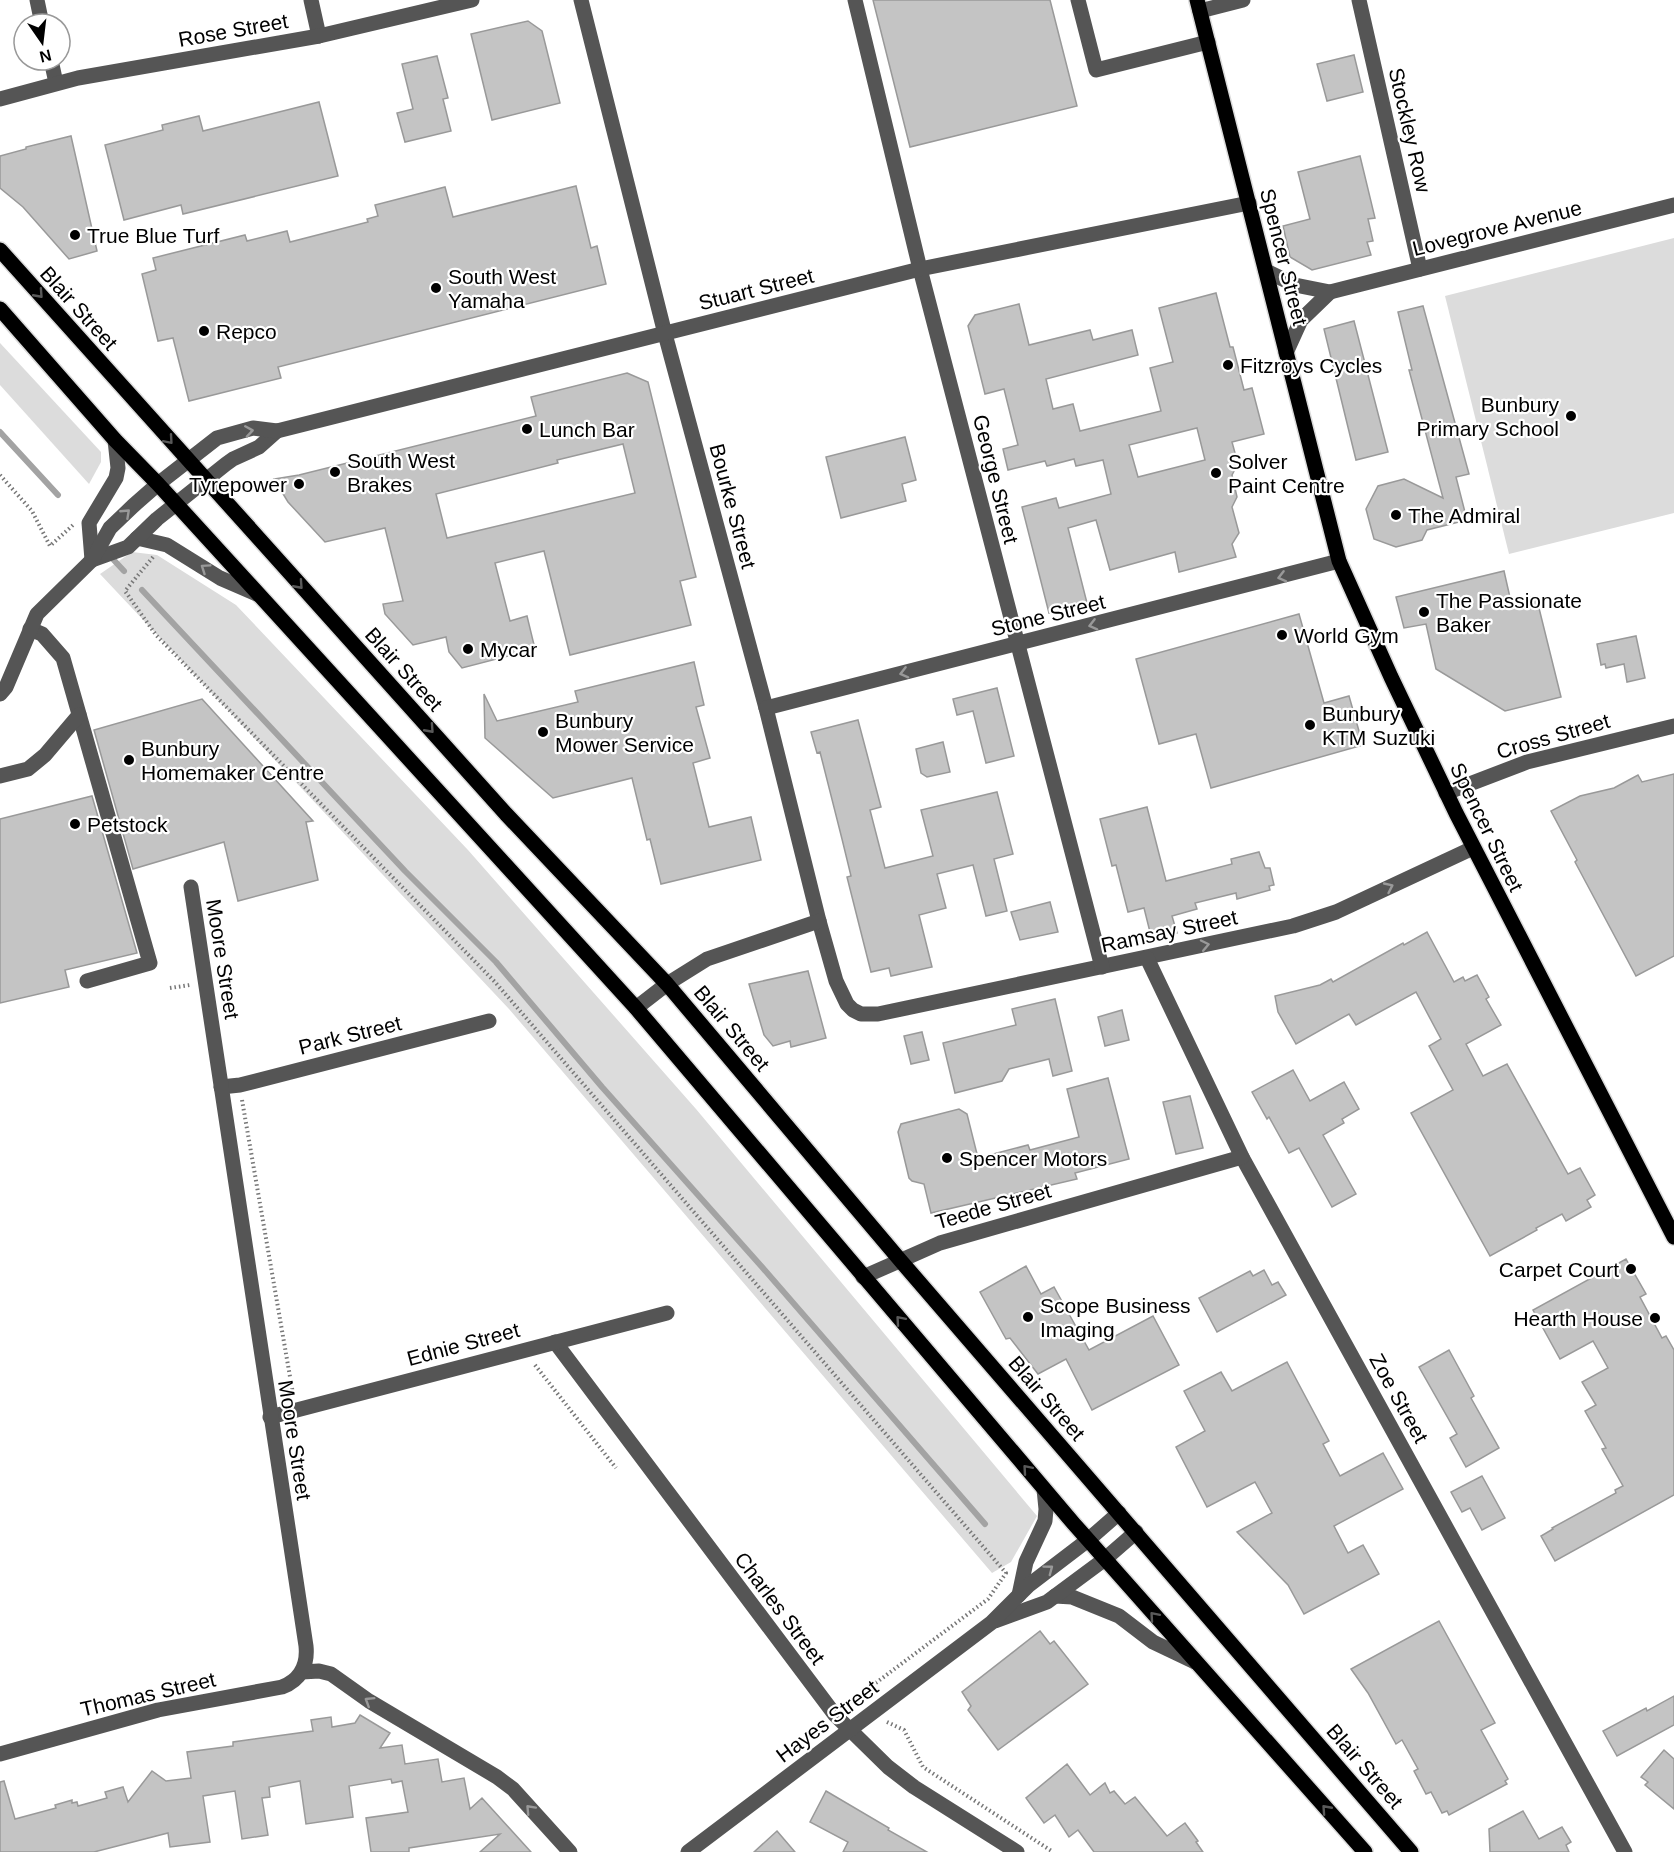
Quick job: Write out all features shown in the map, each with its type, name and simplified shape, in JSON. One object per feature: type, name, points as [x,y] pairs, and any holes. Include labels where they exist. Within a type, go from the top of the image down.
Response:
[{"type":"main road","name":"Spencer Street","points":[[1198,6],[1339,561],[1391,677],[1473,848],[1674,1237]]},
{"type":"main road","name":"Blair Street","points":[[0,250],[506,814],[667,984],[900,1260],[1411,1852]]},
{"type":"main road","points":[[0,309],[115,440],[158,484],[636,1008],[1088,1540],[1365,1852]]},
{"type":"street","points":[[311,0],[320,36]]},
{"type":"street","name":"Rose Street","points":[[0,99],[56,83],[320,36],[472,0]]},
{"type":"street","name":"Bourke Street","points":[[581,0],[665,334],[766,708],[819,921],[842,995],[847,1004],[861,1014]]},
{"type":"street","name":"George Street","points":[[855,0],[920,268],[1102,967]]},
{"type":"street","points":[[1078,0],[1096,70],[1208,42]]},
{"type":"street","points":[[1198,6],[1244,0]]},
{"type":"street","name":"Stockley Row","points":[[1359,0],[1420,269]]},
{"type":"street","points":[[54,72],[56,83]]},
{"type":"street","name":"Stuart Street","points":[[92,560],[110,528],[158,484],[217,438],[253,428],[277,431],[920,268],[1249,203]]},
{"type":"street","name":"Lovegrove Avenue","points":[[1266,271],[1295,285],[1330,291],[1674,206]]},
{"type":"street","points":[[1286,353],[1301,321],[1330,291]]},
{"type":"street","name":"Stuart Street","points":[[92,560],[128,547],[176,504],[234,459],[259,447],[277,431]]},
{"type":"street","points":[[0,694],[6,687],[37,614],[92,560],[90,523],[116,478],[118,468],[115,440]]},
{"type":"street","points":[[137,538],[167,545],[220,578],[257,594]]},
{"type":"street","name":"Stone Street","points":[[766,708],[1339,561]]},
{"type":"street","points":[[30,629],[42,634],[63,658],[150,963],[87,981]]},
{"type":"street","points":[[0,776],[28,769],[45,755],[80,715]]},
{"type":"street","name":"Cross Street","points":[[1446,793],[1527,762],[1674,726]]},
{"type":"street","name":"Ramsay Street","points":[[861,1014],[878,1014],[1313,921],[1473,848]]},
{"type":"street","name":"Moore Street","points":[[191,887],[306,1646],[306,1662],[302,1672]]},
{"type":"street","points":[[636,1008],[691,968],[721,953],[819,921]]},
{"type":"street","name":"Zoe Street","points":[[1147,958],[1242,1156],[1625,1852]]},
{"type":"street","name":"Park Street","points":[[221,1087],[240,1085],[489,1021]]},
{"type":"street","name":"Teede Street","points":[[863,1277],[940,1243],[1242,1156]]},
{"type":"street","name":"Ednie Street","points":[[270,1417],[667,1313]]},
{"type":"street","name":"Charles Street","points":[[555,1342],[835,1715],[888,1767],[914,1787],[1017,1852]]},
{"type":"street","points":[[1019,1595],[1026,1562],[1045,1521],[1044,1489]]},
{"type":"street","name":"Hayes Street","points":[[687,1852],[991,1623],[1029,1585],[1119,1513]]},
{"type":"street","name":"Hayes Street","points":[[991,1623],[1047,1602],[1105,1559],[1136,1532]]},
{"type":"street","points":[[1055,1596],[1072,1597],[1119,1616],[1153,1642],[1195,1662]]},
{"type":"street","points":[[302,1672],[319,1671],[331,1674],[369,1701],[497,1777],[513,1789],[570,1852]]},
{"type":"street","name":"Thomas Street","points":[[0,1754],[158,1710],[282,1687],[293,1682],[302,1672]]},
{"type":"path","points":[[0,475],[32,511],[50,546],[75,523]]},
{"type":"path","points":[[167,545],[147,562],[125,591],[156,635],[495,982],[1006,1573],[988,1599],[849,1702]]},
{"type":"path","points":[[240,1085],[293,1398]]},
{"type":"path","points":[[523,1350],[616,1468]]},
{"type":"path","points":[[842,1693],[849,1702],[904,1730],[923,1767],[1053,1852]]},
{"type":"shaded area","name":"Bunbury Primary School","points":[[1674,238],[1674,513],[1509,554],[1445,296]]},
{"type":"shaded area","points":[[0,343],[101,452],[101,462],[89,484],[0,385]]},
{"type":"shaded area","points":[[132,552],[157,555],[236,605],[468,850],[696,1109],[1037,1516],[1011,1562],[992,1573],[509,1009],[100,574]]},
{"type":"building","points":[[873,0],[1050,0],[1077,106],[910,147]]},
{"type":"building","points":[[528,21],[542,31],[560,103],[492,120],[471,34]]},
{"type":"building","points":[[1354,55],[1363,92],[1327,101],[1317,64]]},
{"type":"building","points":[[437,56],[448,98],[443,99],[451,131],[405,142],[397,113],[413,109],[402,64]]},
{"type":"building","points":[[319,102],[338,176],[183,214],[181,205],[124,220],[105,145],[163,130],[162,125],[199,116],[203,131]]},
{"type":"building","points":[[71,136],[97,251],[69,259],[23,207],[0,188],[0,156]]},
{"type":"building","points":[[1360,156],[1375,218],[1368,219],[1373,241],[1367,242],[1371,255],[1312,270],[1290,257],[1283,226],[1310,219],[1298,172]]},
{"type":"building","points":[[576,186],[591,248],[597,246],[606,284],[278,367],[281,378],[189,401],[173,338],[158,341],[142,274],[156,270],[153,258],[245,235],[247,241],[287,231],[290,242],[368,222],[367,219],[378,216],[375,205],[445,187],[453,217]]},
{"type":"building","points":[[1216,293],[1244,390],[1252,388],[1264,434],[1232,442],[1238,464],[1232,475],[1237,497],[1232,507],[1239,533],[1232,544],[1236,557],[1179,572],[1175,552],[1110,570],[1096,520],[1068,528],[1087,603],[1049,613],[1022,507],[1056,498],[1059,508],[1111,494],[1103,460],[1076,466],[1074,459],[1047,466],[1045,461],[1008,470],[1003,449],[1018,445],[1004,389],[985,394],[968,326],[975,315],[1019,304],[1029,345],[1090,330],[1093,340],[1132,330],[1138,355],[1046,379],[1053,409],[1073,404],[1080,431],[1161,411],[1150,368],[1173,362],[1159,308]],"holes":[[[1197,428],[1205,460],[1138,477],[1129,445]]]},
{"type":"building","points":[[1423,306],[1469,474],[1456,477],[1467,520],[1427,530],[1422,540],[1396,547],[1374,539],[1366,509],[1378,486],[1404,479],[1443,498],[1409,370],[1412,370],[1398,312]]},
{"type":"building","points":[[1354,321],[1388,452],[1356,460],[1324,329]]},
{"type":"building","points":[[627,373],[648,382],[696,577],[680,581],[691,625],[570,655],[544,551],[495,563],[510,621],[527,616],[535,649],[462,668],[449,652],[446,637],[413,645],[385,614],[383,604],[403,601],[385,528],[325,542],[288,502],[274,479],[299,475],[536,416],[531,397]],"holes":[[[623,444],[635,493],[447,538],[436,494]]]},
{"type":"building","points":[[905,437],[916,480],[902,484],[906,501],[841,518],[826,457]]},
{"type":"building","points":[[1504,571],[1511,602],[1536,596],[1561,697],[1505,711],[1436,669],[1426,624],[1404,628],[1396,597]]},
{"type":"building","points":[[1299,614],[1324,703],[1349,696],[1363,745],[1211,788],[1196,734],[1159,744],[1136,659]]},
{"type":"building","points":[[1636,636],[1645,678],[1627,682],[1624,664],[1606,668],[1605,664],[1601,665],[1597,644]]},
{"type":"building","points":[[694,662],[704,705],[696,707],[710,758],[693,763],[709,827],[751,817],[761,860],[661,884],[650,839],[647,840],[632,778],[553,798],[485,738],[484,694],[497,721],[578,702],[575,691]]},
{"type":"building","points":[[997,688],[1014,756],[986,763],[973,711],[957,715],[953,699]]},
{"type":"building","points":[[202,699],[313,821],[306,822],[318,880],[238,901],[224,842],[133,869],[94,730]]},
{"type":"building","points":[[858,720],[881,807],[870,810],[885,868],[933,856],[921,810],[997,792],[1013,854],[994,859],[1007,911],[986,916],[973,865],[937,874],[946,908],[919,915],[932,967],[891,976],[889,968],[871,972],[847,877],[851,876],[842,839],[820,752],[817,753],[811,732]]},
{"type":"building","points":[[943,742],[950,772],[927,777],[921,773],[916,749]]},
{"type":"building","points":[[1674,774],[1674,956],[1636,976],[1575,862],[1577,860],[1551,811],[1580,796],[1614,788],[1638,775],[1642,782]]},
{"type":"building","points":[[92,796],[137,953],[65,970],[69,987],[0,1003],[0,819]]},
{"type":"building","points":[[1147,807],[1166,881],[1232,864],[1231,859],[1259,852],[1265,868],[1270,868],[1274,885],[1269,886],[1270,890],[1237,899],[1236,893],[1195,903],[1197,909],[1172,916],[1177,933],[1152,940],[1144,908],[1128,912],[1116,865],[1112,866],[1100,819]]},
{"type":"building","points":[[1050,902],[1058,932],[1020,940],[1011,912]]},
{"type":"building","points":[[1427,932],[1454,982],[1463,977],[1465,981],[1477,975],[1489,997],[1486,999],[1501,1025],[1466,1044],[1483,1076],[1507,1064],[1568,1174],[1580,1168],[1595,1195],[1587,1200],[1591,1207],[1566,1221],[1562,1214],[1490,1256],[1411,1113],[1453,1090],[1429,1046],[1441,1039],[1416,992],[1356,1025],[1349,1014],[1296,1044],[1278,1012],[1275,996],[1320,985],[1331,979],[1333,982]]},
{"type":"building","points":[[808,971],[826,1038],[791,1047],[790,1041],[773,1046],[764,1035],[749,984]]},
{"type":"building","points":[[1055,999],[1072,1071],[1053,1076],[1049,1059],[1009,1069],[1002,1081],[955,1093],[943,1043],[1016,1025],[1012,1009]]},
{"type":"building","points":[[1122,1010],[1129,1040],[1105,1046],[1098,1017]]},
{"type":"building","points":[[922,1032],[929,1060],[911,1064],[904,1036]]},
{"type":"building","points":[[1293,1070],[1310,1101],[1344,1082],[1359,1109],[1342,1119],[1344,1123],[1323,1135],[1356,1194],[1332,1207],[1299,1148],[1289,1153],[1252,1092]]},
{"type":"building","points":[[1108,1078],[1129,1159],[1075,1173],[1077,1179],[931,1213],[924,1184],[909,1178],[898,1132],[901,1124],[959,1109],[967,1114],[978,1158],[1028,1145],[1030,1150],[1079,1137],[1067,1089]]},
{"type":"building","points":[[1190,1096],[1203,1148],[1176,1154],[1163,1102]]},
{"type":"building","points":[[1626,1259],[1646,1294],[1640,1297],[1662,1338],[1666,1336],[1674,1350],[1674,1495],[1555,1561],[1541,1536],[1616,1493],[1615,1490],[1623,1486],[1602,1449],[1606,1448],[1585,1411],[1596,1405],[1582,1382],[1608,1368],[1593,1341],[1560,1359],[1533,1310]]},
{"type":"building","points":[[1026,1266],[1041,1294],[1054,1287],[1089,1350],[1153,1316],[1179,1365],[1092,1410],[1066,1359],[1038,1374],[1010,1338],[1006,1339],[980,1292]]},
{"type":"building","points":[[1264,1270],[1272,1285],[1278,1282],[1286,1295],[1217,1332],[1199,1298],[1250,1271],[1253,1276]]},
{"type":"building","points":[[1449,1350],[1474,1396],[1471,1398],[1499,1448],[1466,1467],[1450,1438],[1457,1434],[1419,1367]]},
{"type":"building","points":[[1287,1362],[1329,1441],[1323,1444],[1340,1476],[1383,1453],[1403,1489],[1334,1526],[1348,1553],[1363,1545],[1379,1574],[1304,1614],[1288,1585],[1237,1532],[1272,1513],[1255,1482],[1207,1507],[1176,1447],[1205,1431],[1184,1391],[1221,1372],[1232,1391]]},
{"type":"building","points":[[1482,1476],[1505,1518],[1482,1530],[1470,1508],[1462,1512],[1451,1492]]},
{"type":"building","points":[[1439,1621],[1495,1723],[1481,1730],[1508,1779],[1505,1781],[1507,1784],[1449,1815],[1447,1811],[1442,1813],[1431,1792],[1426,1794],[1414,1771],[1418,1769],[1402,1740],[1396,1744],[1368,1693],[1351,1669]]},
{"type":"building","points":[[1040,1631],[1050,1644],[1054,1641],[1088,1684],[998,1750],[968,1710],[971,1706],[962,1692]]},
{"type":"building","points":[[1674,1696],[1674,1725],[1617,1756],[1603,1731]]},
{"type":"building","points":[[360,1715],[390,1733],[380,1748],[402,1745],[405,1764],[438,1759],[442,1782],[464,1778],[470,1809],[482,1798],[531,1852],[480,1852],[500,1834],[409,1848],[409,1852],[371,1852],[366,1818],[408,1812],[402,1781],[392,1783],[391,1779],[349,1786],[353,1817],[306,1824],[300,1781],[269,1787],[270,1797],[262,1798],[268,1835],[242,1839],[235,1791],[203,1796],[210,1842],[170,1847],[168,1833],[94,1852],[0,1852],[0,1782],[4,1781],[15,1819],[56,1808],[55,1805],[72,1800],[72,1803],[77,1802],[78,1806],[107,1798],[105,1792],[123,1787],[128,1802],[152,1771],[166,1781],[191,1778],[187,1752],[233,1746],[233,1742],[313,1731],[311,1720],[331,1717],[332,1727],[355,1723]]},
{"type":"building","points":[[1664,1750],[1674,1759],[1674,1809],[1645,1785],[1648,1782],[1641,1777]]},
{"type":"building","points":[[1067,1764],[1090,1795],[1105,1783],[1110,1793],[1114,1791],[1125,1804],[1135,1797],[1167,1836],[1185,1823],[1203,1852],[1094,1852],[1078,1830],[1069,1837],[1055,1815],[1044,1823],[1026,1798]]},
{"type":"building","points":[[826,1791],[927,1852],[843,1852],[848,1842],[810,1822]]},
{"type":"building","points":[[1523,1811],[1539,1839],[1562,1827],[1571,1842],[1566,1845],[1569,1852],[1490,1852],[1489,1829]]},
{"type":"building","points":[[777,1831],[795,1852],[754,1852]]},
{"type":"waterway","points":[[0,432],[58,495]]},
{"type":"waterway","points":[[111,557],[124,571]]},
{"type":"waterway","points":[[142,590],[405,871],[496,962],[602,1087],[985,1524]]},
{"type":"place","name":"True Blue Turf","points":[[75,235]]},
{"type":"place","name":"South West Yamaha","points":[[436,288]]},
{"type":"place","name":"Repco","points":[[204,331]]},
{"type":"place","name":"Fitzroys Cycles","points":[[1228,365]]},
{"type":"place","name":"Bunbury Primary School","points":[[1571,416]]},
{"type":"place","name":"Lunch Bar","points":[[527,429]]},
{"type":"place","name":"South West Brakes","points":[[335,472]]},
{"type":"place","name":"Solver Paint Centre","points":[[1216,473]]},
{"type":"place","name":"Tyrepower","points":[[299,484]]},
{"type":"place","name":"The Admiral","points":[[1396,515]]},
{"type":"place","name":"The Passionate Baker","points":[[1424,612]]},
{"type":"place","name":"World Gym","points":[[1282,635]]},
{"type":"place","name":"Mycar","points":[[468,649]]},
{"type":"place","name":"Bunbury KTM Suzuki","points":[[1310,725]]},
{"type":"place","name":"Bunbury Mower Service","points":[[543,732]]},
{"type":"place","name":"Bunbury Homemaker Centre","points":[[129,760]]},
{"type":"place","name":"Petstock","points":[[75,824]]},
{"type":"place","name":"Spencer Motors","points":[[947,1158]]},
{"type":"place","name":"Carpet Court","points":[[1631,1269]]},
{"type":"place","name":"Scope Business Imaging","points":[[1028,1317]]},
{"type":"place","name":"Hearth House","points":[[1655,1318]]}]
